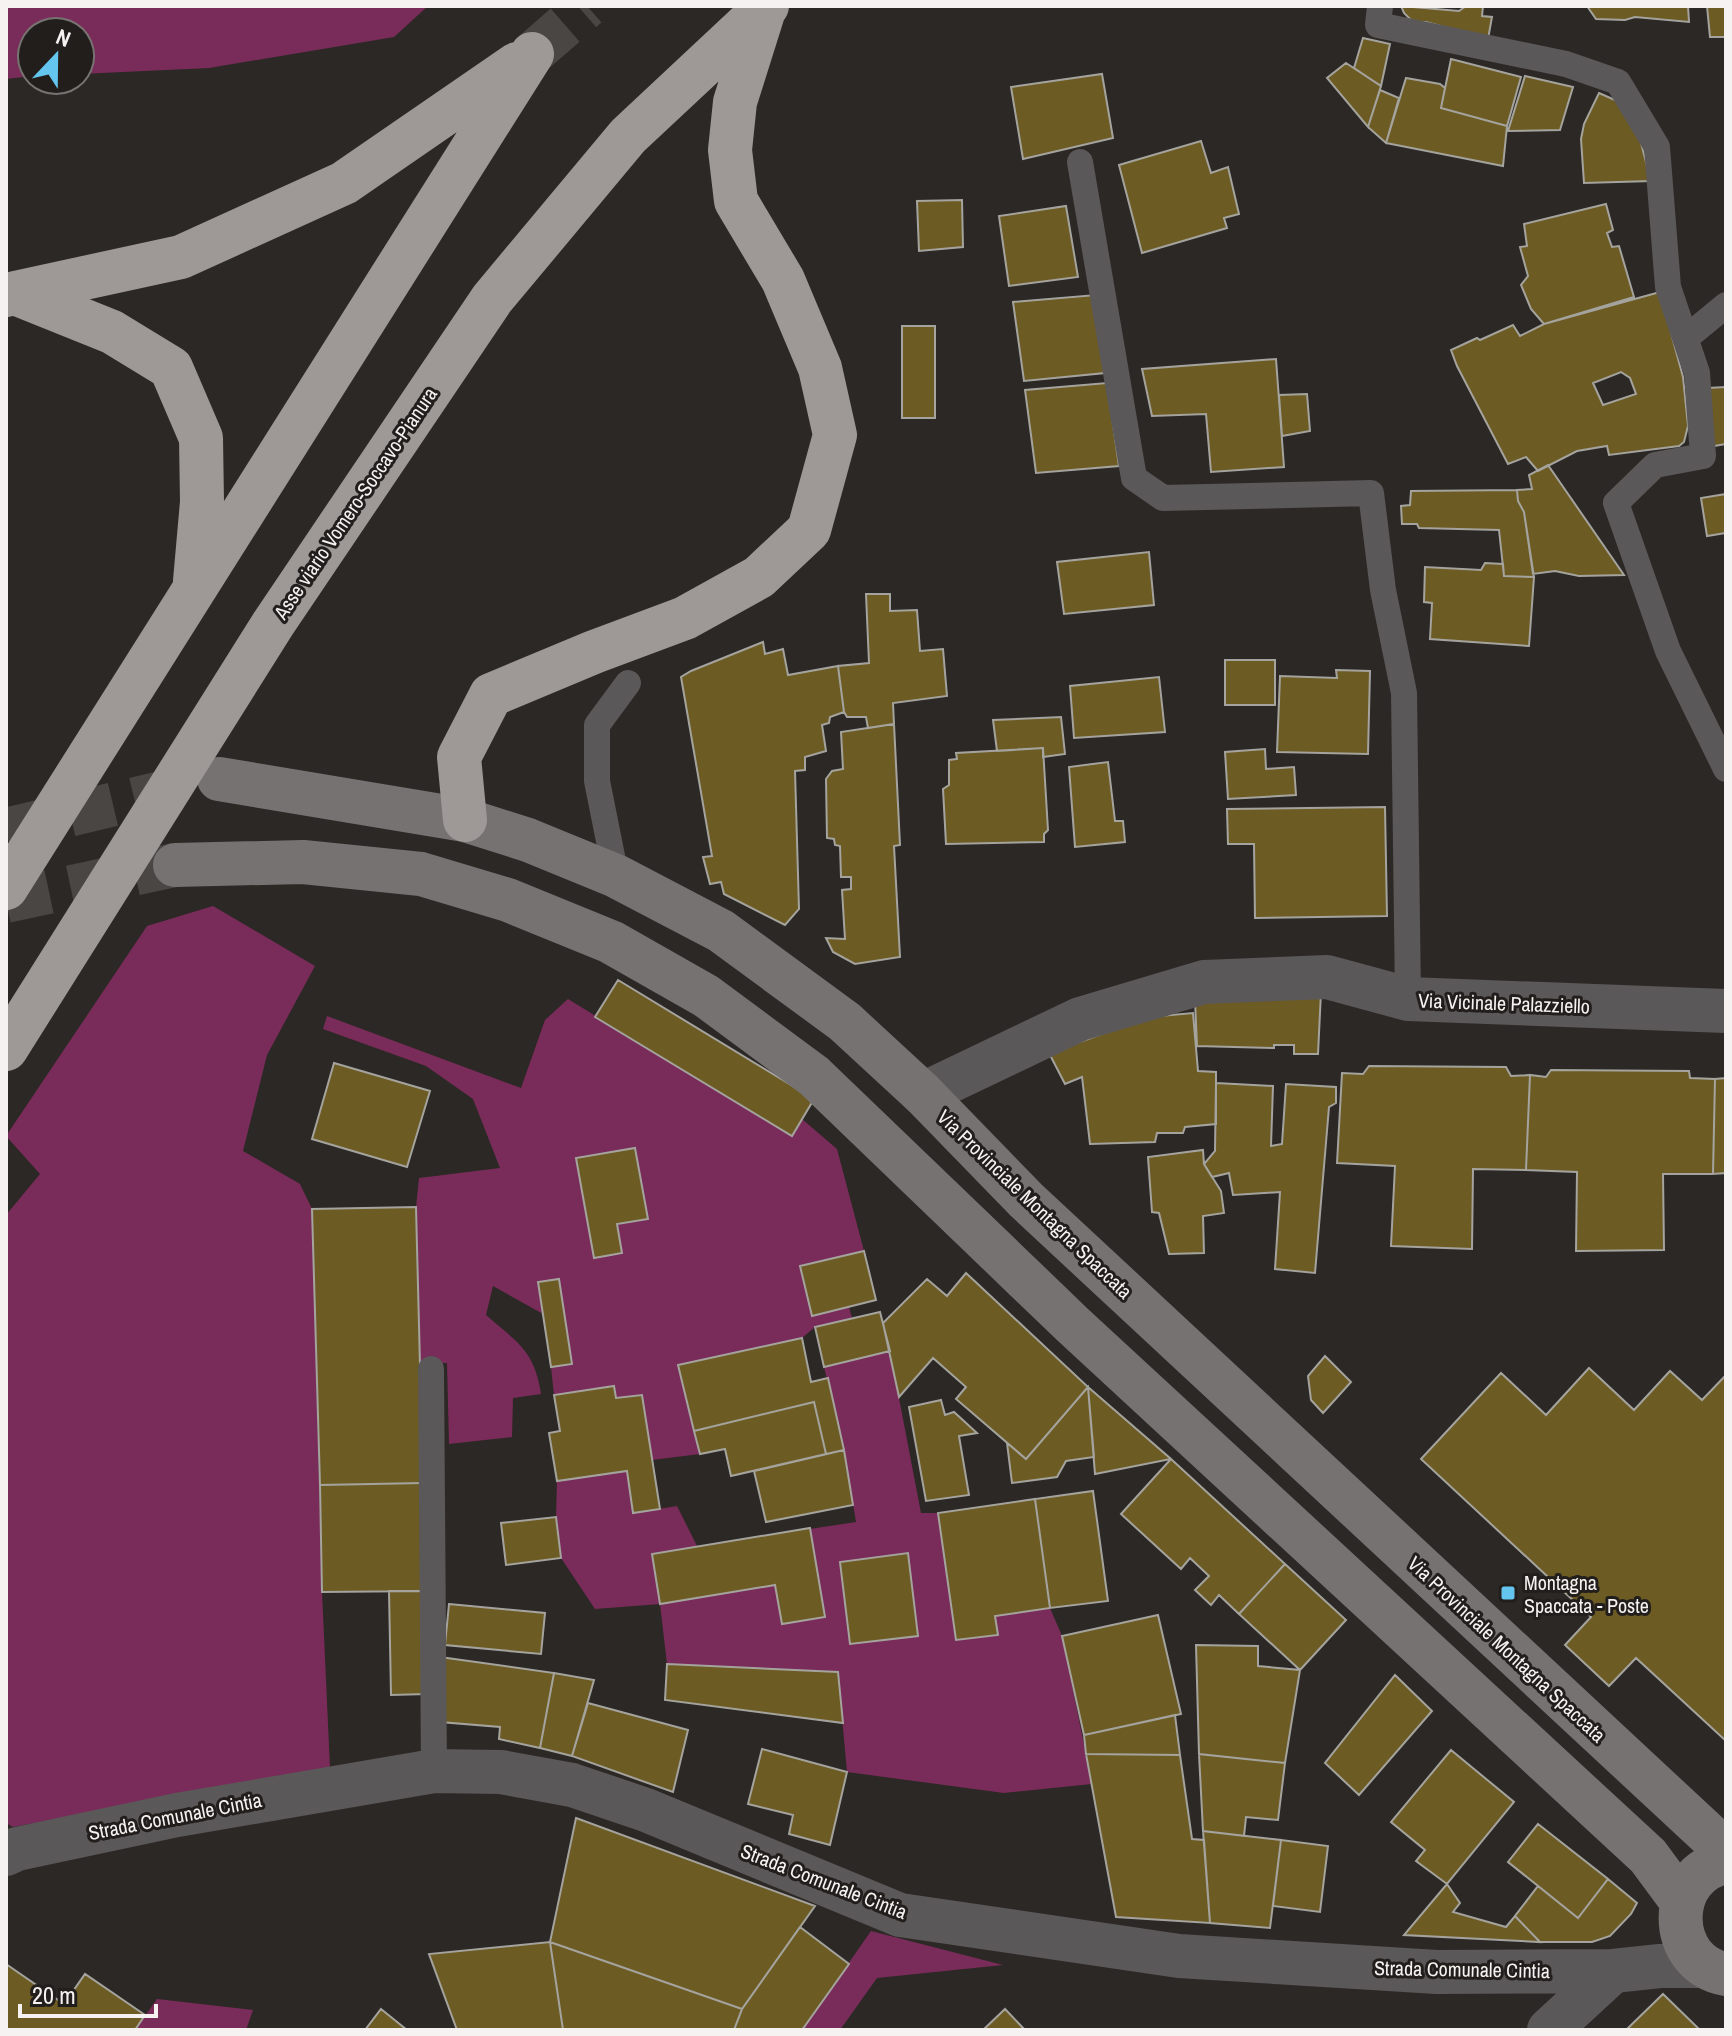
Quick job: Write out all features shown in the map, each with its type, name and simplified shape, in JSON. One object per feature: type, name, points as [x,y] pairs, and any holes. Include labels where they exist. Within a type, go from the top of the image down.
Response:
[{"type":"highway","name":"Asse viario Vomero-Soccavo-Pianura","points":[[6,1049],[273,624],[492,299],[628,136],[766,7]]},
{"type":"highway","points":[[465,820],[459,757],[491,695],[685,618],[759,577],[809,530],[835,435],[820,368],[783,280],[736,201],[730,150],[735,102],[766,7]]},
{"type":"highway","points":[[6,888],[532,54],[344,183],[181,257],[10,294]]},
{"type":"highway","points":[[10,294],[112,332],[171,368],[201,438],[202,502],[195,586]]},
{"type":"street","name":"Via Provinciale Montagna Spaccata","points":[[219,779],[465,820],[528,840],[616,876],[721,931],[845,1022],[923,1094],[1045,1219],[1726,1851]]},
{"type":"street","points":[[175,865],[303,862],[421,874],[508,900],[611,942],[706,996],[814,1076],[1073,1325],[1648,1856],[1691,1949]]},
{"type":"street","name":"Via Vicinale Palazziello","points":[[923,1094],[1080,1019],[1204,982],[1327,977],[1408,999],[1726,1011]]},
{"type":"street","name":"Strada Comunale Cintia","points":[[6,1854],[101,1829],[434,1771],[501,1772],[572,1785],[646,1810],[900,1915],[1179,1956],[1437,1972],[1613,1971],[1691,1949]]},
{"type":"street","points":[[1691,1949],[1692,1882],[1707,1869],[1726,1862]]},
{"type":"street","points":[[1549,2030],[1613,1971]]},
{"type":"lane","points":[[1380,6],[1378,25],[1566,64],[1618,82],[1657,147],[1668,287],[1697,373],[1703,456],[1655,465],[1616,503],[1668,651],[1726,769]]},
{"type":"lane","points":[[1080,162],[1134,478],[1163,498],[1371,493],[1383,590],[1404,693],[1408,999]]},
{"type":"lane","points":[[1686,338],[1726,305]]},
{"type":"lane","points":[[616,876],[597,781],[597,725],[628,683]]},
{"type":"lane","points":[[431,1369],[434,1771]]},
{"type":"shaded area","points":[[6,6],[428,6],[394,37],[209,68],[96,73],[96,16],[16,16],[16,78],[6,79]]},
{"type":"shaded area","points":[[213,906],[315,966],[267,1055],[243,1151],[300,1184],[312,1209],[330,1768],[13,1827],[6,1823],[6,1215],[40,1174],[6,1136],[147,926]]},
{"type":"shaded area","points":[[568,999],[791,1136],[802,1119],[837,1149],[864,1251],[800,1266],[812,1315],[849,1307],[852,1318],[815,1327],[802,1338],[679,1365],[700,1454],[652,1460],[642,1395],[616,1398],[614,1386],[554,1395],[551,1367],[572,1363],[559,1279],[538,1282],[543,1314],[493,1286],[486,1315],[523,1348],[534,1367],[541,1394],[513,1398],[512,1437],[449,1444],[447,1363],[420,1364],[416,1207],[419,1178],[500,1168],[473,1099],[426,1066],[323,1029],[327,1016],[521,1088],[545,1020]],"holes":[[[635,1148],[648,1219],[617,1224],[622,1253],[594,1258],[576,1158]]]},
{"type":"shaded area","points":[[890,1351],[921,1513],[938,1513],[956,1640],[997,1635],[995,1616],[1050,1608],[1062,1636],[1092,1784],[1004,1793],[847,1772],[838,1673],[667,1664],[660,1604],[595,1609],[561,1558],[556,1517],[557,1481],[627,1471],[633,1513],[677,1506],[697,1546],[856,1522],[844,1450],[824,1367]]},
{"type":"shaded area","points":[[871,1931],[1003,1965],[877,1978],[840,2030],[802,2030]]},
{"type":"shaded area","points":[[157,1999],[253,2010],[246,2030],[135,2030]]},
{"type":"building","points":[[1401,6],[1459,11],[1466,6],[1483,6],[1482,16],[1492,17],[1488,39],[1426,22],[1413,22]]},
{"type":"building","points":[[1587,6],[1688,6],[1689,22],[1635,17],[1625,20],[1596,19]]},
{"type":"building","points":[[1707,6],[1726,6],[1726,37],[1710,37]]},
{"type":"building","points":[[1363,38],[1390,44],[1381,86],[1354,68]]},
{"type":"building","points":[[1451,59],[1521,77],[1507,126],[1441,108]]},
{"type":"building","points":[[1346,63],[1381,86],[1368,127],[1327,78]]},
{"type":"building","points":[[1102,74],[1113,138],[1023,159],[1011,87]]},
{"type":"building","points":[[1525,76],[1573,87],[1560,130],[1508,131]]},
{"type":"building","points":[[1406,78],[1440,84],[1445,88],[1441,108],[1507,126],[1503,166],[1386,143]]},
{"type":"building","points":[[1380,90],[1399,98],[1386,143],[1368,127]]},
{"type":"building","points":[[1599,93],[1624,104],[1641,143],[1651,181],[1584,183],[1581,139],[1584,124]]},
{"type":"building","points":[[1201,141],[1211,173],[1228,167],[1239,214],[1224,218],[1227,228],[1142,253],[1119,165]]},
{"type":"building","points":[[962,200],[963,247],[919,251],[917,201]]},
{"type":"building","points":[[1606,204],[1613,230],[1607,233],[1612,247],[1619,246],[1634,297],[1544,324],[1531,309],[1521,285],[1528,276],[1520,247],[1527,246],[1524,224]]},
{"type":"building","points":[[1066,206],[1078,277],[1009,286],[999,216]]},
{"type":"building","points":[[1660,292],[1683,377],[1688,426],[1684,442],[1679,446],[1609,455],[1607,446],[1577,451],[1538,471],[1526,457],[1508,464],[1451,350],[1513,325],[1520,336],[1544,324]],"holes":[[[1621,372],[1630,378],[1636,394],[1603,405],[1593,383]]]},
{"type":"building","points":[[1096,295],[1105,373],[1024,381],[1013,302]]},
{"type":"building","points":[[902,326],[935,326],[935,418],[902,418]]},
{"type":"building","points":[[1276,359],[1284,467],[1211,472],[1206,414],[1152,416],[1142,369]]},
{"type":"building","points":[[1107,383],[1119,466],[1036,473],[1025,390]]},
{"type":"building","points":[[1726,387],[1726,444],[1714,446],[1707,388]]},
{"type":"building","points":[[1307,394],[1310,431],[1282,436],[1279,395]]},
{"type":"building","points":[[1548,465],[1624,575],[1579,576],[1555,571],[1533,574],[1524,512],[1517,490],[1532,489],[1529,475]]},
{"type":"building","points":[[1517,490],[1524,512],[1534,577],[1504,576],[1499,530],[1419,528],[1417,524],[1402,524],[1401,506],[1410,505],[1411,491]]},
{"type":"building","points":[[1726,494],[1726,533],[1707,536],[1701,498]]},
{"type":"building","points":[[1149,552],[1154,605],[1064,614],[1057,562]]},
{"type":"building","points":[[1485,563],[1503,564],[1504,576],[1534,577],[1529,646],[1430,639],[1432,603],[1424,602],[1425,567],[1481,570]]},
{"type":"building","points":[[866,594],[890,594],[890,611],[917,610],[920,651],[943,649],[947,696],[893,703],[894,724],[868,728],[866,717],[847,717],[844,712],[838,666],[869,663]]},
{"type":"building","points":[[763,642],[765,654],[783,649],[788,675],[838,666],[844,712],[830,717],[829,723],[822,725],[826,751],[805,757],[805,770],[795,771],[799,909],[785,925],[724,894],[721,882],[710,884],[703,857],[712,856],[681,677]]},
{"type":"building","points":[[1225,660],[1275,660],[1275,705],[1225,705]]},
{"type":"building","points":[[1336,670],[1370,671],[1368,754],[1277,752],[1280,676],[1337,678]]},
{"type":"building","points":[[1159,677],[1165,732],[1074,738],[1070,686]]},
{"type":"building","points":[[1061,717],[1065,754],[1043,757],[1043,748],[997,751],[993,720]]},
{"type":"building","points":[[894,724],[900,845],[894,846],[900,957],[855,964],[833,952],[826,938],[845,939],[842,890],[851,889],[851,877],[841,877],[840,846],[835,845],[834,839],[827,838],[826,779],[832,771],[843,769],[841,732]]},
{"type":"building","points":[[1043,748],[1048,830],[1044,834],[1044,842],[946,844],[943,789],[949,785],[949,760],[957,759],[956,753]]},
{"type":"building","points":[[1265,749],[1266,769],[1294,767],[1296,795],[1228,799],[1225,752]]},
{"type":"building","points":[[1108,762],[1115,821],[1123,821],[1125,842],[1075,847],[1069,767]]},
{"type":"building","points":[[1385,807],[1387,916],[1255,918],[1254,844],[1228,844],[1227,809]]},
{"type":"building","points":[[618,980],[814,1099],[792,1136],[595,1017]]},
{"type":"building","points":[[1321,992],[1318,1054],[1294,1054],[1294,1045],[1274,1045],[1274,1048],[1197,1046],[1195,1000]]},
{"type":"building","points":[[1193,1013],[1198,1071],[1216,1072],[1216,1124],[1185,1127],[1183,1133],[1157,1133],[1155,1142],[1090,1144],[1082,1077],[1065,1084],[1049,1053],[1149,1017]]},
{"type":"building","points":[[334,1063],[430,1091],[407,1167],[312,1139]]},
{"type":"building","points":[[1369,1066],[1506,1067],[1511,1076],[1530,1075],[1526,1170],[1473,1169],[1472,1249],[1391,1246],[1395,1166],[1337,1163],[1342,1073],[1363,1074]]},
{"type":"building","points":[[1551,1070],[1689,1071],[1690,1078],[1715,1079],[1713,1174],[1663,1174],[1664,1250],[1576,1251],[1577,1172],[1526,1170],[1530,1075],[1546,1077]]},
{"type":"building","points":[[1726,1078],[1726,1173],[1713,1174],[1715,1079]]},
{"type":"building","points":[[1216,1083],[1273,1086],[1271,1146],[1282,1144],[1286,1084],[1336,1087],[1336,1103],[1329,1107],[1315,1273],[1275,1269],[1280,1192],[1233,1195],[1229,1173],[1212,1177],[1204,1164],[1215,1151]]},
{"type":"building","points":[[635,1148],[648,1219],[617,1224],[622,1253],[594,1258],[576,1158]]},
{"type":"building","points":[[1203,1150],[1204,1164],[1221,1191],[1224,1213],[1203,1216],[1204,1253],[1169,1254],[1159,1213],[1152,1212],[1148,1157]]},
{"type":"building","points":[[416,1207],[423,1483],[320,1485],[312,1209]]},
{"type":"building","points":[[864,1251],[876,1300],[812,1316],[800,1266]]},
{"type":"building","points":[[966,1273],[1088,1387],[1026,1459],[956,1399],[966,1387],[933,1358],[899,1397],[883,1323],[927,1279],[947,1296]]},
{"type":"building","points":[[559,1279],[572,1364],[551,1367],[538,1282]]},
{"type":"building","points":[[880,1312],[890,1351],[824,1367],[815,1327]]},
{"type":"building","points":[[802,1338],[811,1382],[828,1378],[844,1450],[826,1454],[814,1402],[694,1431],[678,1365]]},
{"type":"building","points":[[1325,1356],[1351,1382],[1323,1413],[1311,1400],[1308,1376]]},
{"type":"building","points":[[1589,1368],[1634,1410],[1670,1371],[1702,1400],[1726,1375],[1726,1741],[1636,1658],[1609,1686],[1565,1645],[1591,1617],[1421,1459],[1501,1373],[1546,1415]]},
{"type":"building","points":[[614,1386],[616,1398],[642,1395],[660,1509],[633,1513],[627,1471],[557,1481],[549,1433],[560,1431],[554,1395]]},
{"type":"building","points":[[1088,1387],[1171,1459],[1095,1474]]},
{"type":"building","points":[[1088,1387],[1094,1457],[1066,1461],[1057,1477],[1012,1483],[1007,1443],[1026,1459]]},
{"type":"building","points":[[941,1400],[945,1415],[954,1412],[977,1433],[959,1436],[969,1495],[926,1501],[909,1407]]},
{"type":"building","points":[[814,1402],[826,1454],[731,1476],[725,1449],[700,1454],[694,1431]]},
{"type":"building","points":[[844,1450],[853,1505],[766,1522],[754,1471]]},
{"type":"building","points":[[1171,1459],[1285,1564],[1239,1614],[1219,1595],[1211,1605],[1195,1590],[1209,1576],[1190,1558],[1181,1569],[1121,1514]]},
{"type":"building","points":[[423,1483],[425,1591],[322,1592],[320,1485]]},
{"type":"building","points":[[1093,1491],[1108,1601],[1050,1608],[1035,1499]]},
{"type":"building","points":[[1035,1499],[1050,1608],[995,1616],[998,1635],[956,1640],[938,1513]]},
{"type":"building","points":[[556,1517],[561,1558],[506,1565],[501,1523]]},
{"type":"building","points":[[810,1528],[825,1617],[782,1624],[775,1585],[660,1604],[652,1554]]},
{"type":"building","points":[[908,1553],[918,1636],[850,1644],[840,1562]]},
{"type":"building","points":[[1285,1564],[1346,1620],[1300,1670],[1239,1614]]},
{"type":"building","points":[[389,1591],[425,1591],[427,1694],[391,1695]]},
{"type":"building","points":[[449,1604],[545,1613],[541,1654],[445,1645]]},
{"type":"building","points":[[1158,1615],[1181,1714],[1084,1735],[1062,1636]]},
{"type":"building","points":[[1196,1645],[1258,1646],[1258,1666],[1300,1670],[1285,1763],[1199,1754]]},
{"type":"building","points":[[440,1657],[554,1673],[540,1748],[499,1739],[500,1727],[440,1722]]},
{"type":"building","points":[[667,1664],[838,1672],[843,1723],[665,1700]]},
{"type":"building","points":[[554,1673],[594,1680],[572,1756],[540,1748]]},
{"type":"building","points":[[1395,1675],[1432,1711],[1359,1795],[1325,1763]]},
{"type":"building","points":[[588,1703],[688,1730],[673,1792],[572,1756]]},
{"type":"building","points":[[1175,1715],[1180,1755],[1086,1754],[1084,1735]]},
{"type":"building","points":[[762,1749],[847,1772],[830,1845],[789,1834],[793,1815],[748,1804]]},
{"type":"building","points":[[1451,1750],[1514,1802],[1447,1884],[1416,1861],[1425,1850],[1391,1822]]},
{"type":"building","points":[[1086,1754],[1180,1755],[1192,1839],[1204,1840],[1210,1923],[1116,1917]]},
{"type":"building","points":[[1199,1754],[1285,1763],[1278,1820],[1246,1817],[1244,1836],[1203,1831]]},
{"type":"building","points":[[576,1818],[815,1906],[742,2009],[550,1942]]},
{"type":"building","points":[[1538,1824],[1608,1879],[1578,1918],[1508,1862]]},
{"type":"building","points":[[1203,1831],[1281,1840],[1270,1928],[1210,1923]]},
{"type":"building","points":[[1281,1840],[1328,1846],[1320,1912],[1273,1906]]},
{"type":"building","points":[[1608,1879],[1637,1903],[1610,1936],[1592,1942],[1540,1942],[1515,1916],[1538,1886],[1578,1918]]},
{"type":"building","points":[[1447,1884],[1460,1903],[1453,1912],[1506,1927],[1515,1916],[1540,1942],[1404,1935]]},
{"type":"building","points":[[800,1927],[849,1964],[802,2030],[734,2030],[742,2009]]},
{"type":"building","points":[[550,1942],[563,2030],[457,2030],[429,1954]]},
{"type":"building","points":[[550,1942],[742,2009],[734,2030],[563,2030]]},
{"type":"building","points":[[6,1964],[64,2004],[85,1974],[145,2015],[135,2030],[6,2030]]},
{"type":"building","points":[[1663,1994],[1700,2030],[1626,2030]]},
{"type":"building","points":[[381,2009],[407,2030],[365,2030]]},
{"type":"building","points":[[1005,2009],[1025,2030],[983,2030]]},
{"type":"tunnel","points":[[532,54],[587,6]]},
{"type":"tunnel","points":[[6,830],[194,785]]},
{"type":"tunnel","points":[[6,901],[175,865]]},
{"type":"place","name":"Montagna Spaccata - Poste","points":[[1508,1593]]}]
